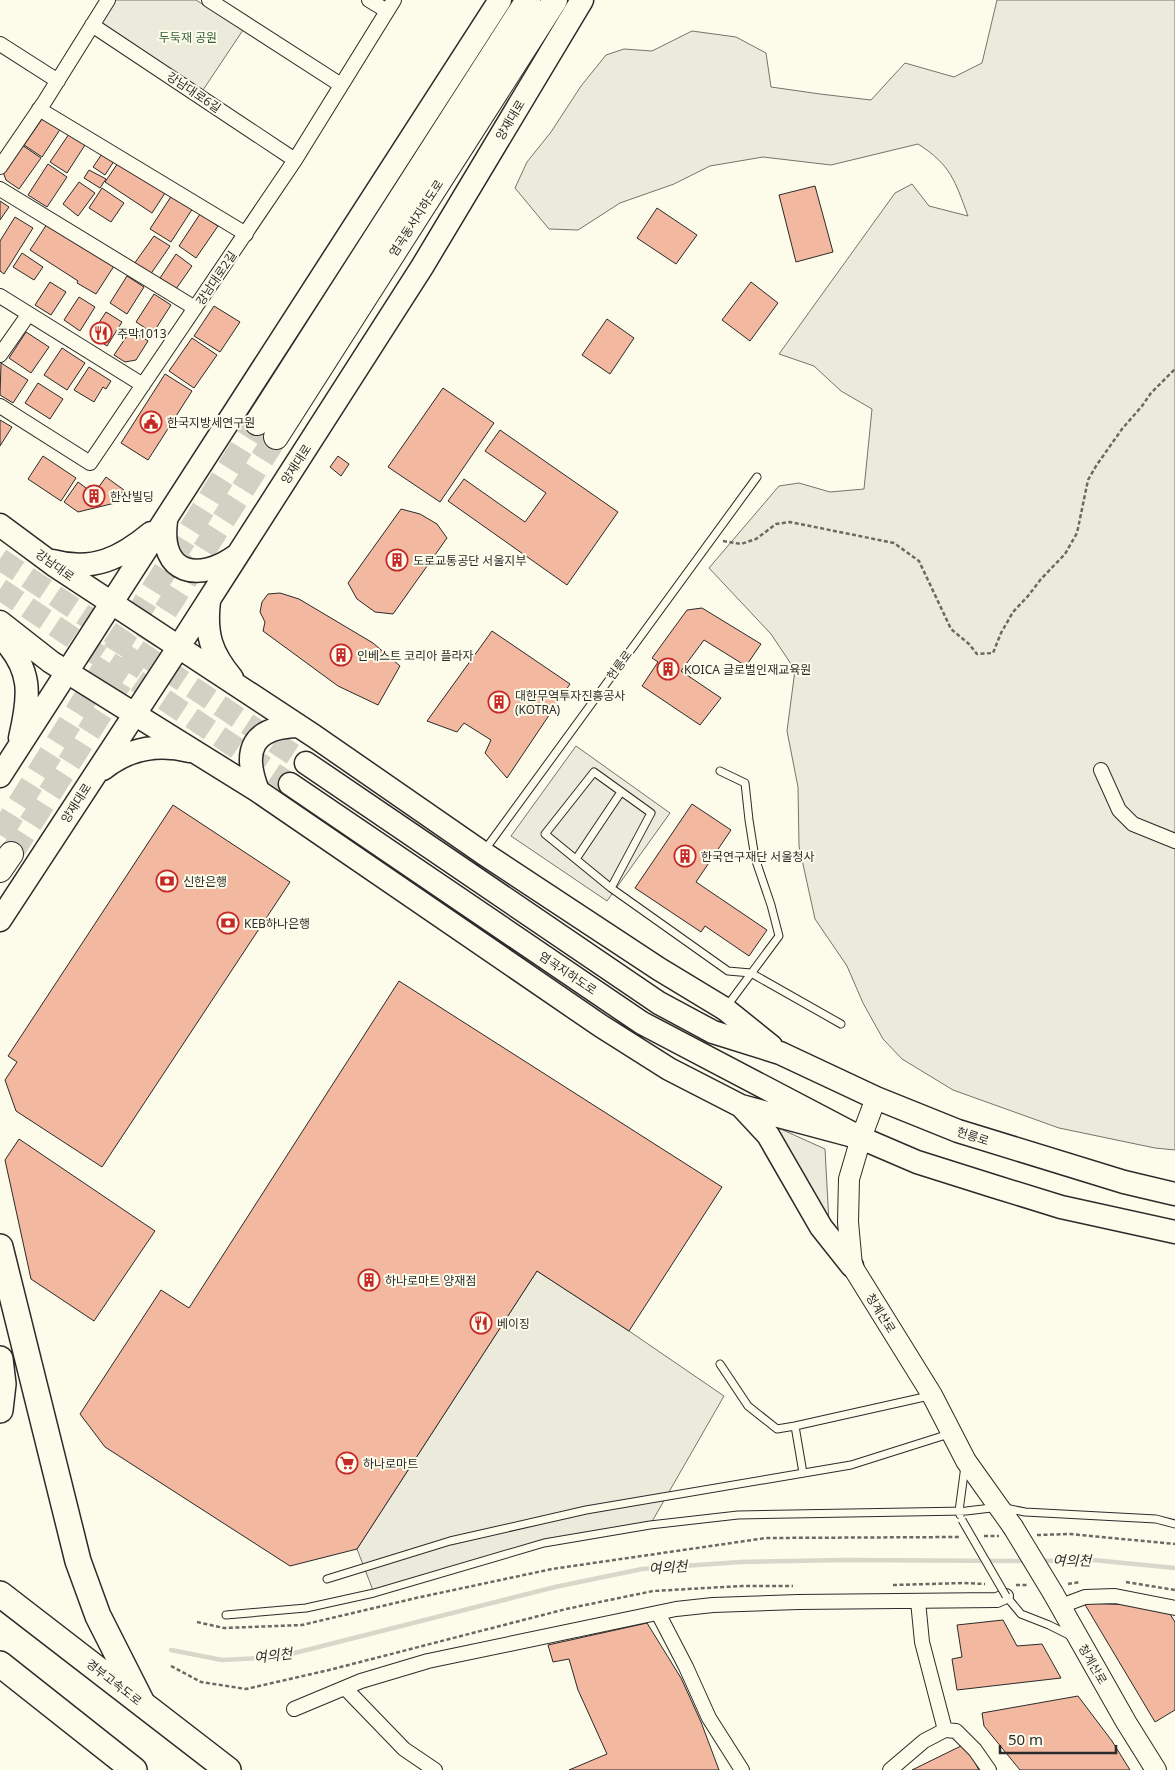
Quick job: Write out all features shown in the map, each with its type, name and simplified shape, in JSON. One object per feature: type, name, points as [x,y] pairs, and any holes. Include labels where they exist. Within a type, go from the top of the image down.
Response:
[{"type":"highway","name":"염곡동서지하도로","points":[[257,423],[528,0]]},
{"type":"highway","name":"염곡동서지하도로","points":[[276,437],[555,0]]},
{"type":"highway","points":[[0,1247],[78,1561],[98,1616],[142,1704]]},
{"type":"highway","points":[[0,1359],[3,1378],[0,1410]]},
{"type":"highway","name":"경부고속도로","points":[[0,1594],[228,1770]]},
{"type":"highway","points":[[0,1664],[134,1770]]},
{"type":"main road","points":[[0,776],[500,0]]},
{"type":"main road","name":"양재대로","points":[[0,920],[136,714],[422,267],[582,0]]},
{"type":"main road","points":[[166,521],[165,540],[169,555],[173,563],[184,570],[209,569],[238,555]]},
{"type":"main road","points":[[47,560],[76,565],[106,561],[134,546],[166,521]]},
{"type":"main road","name":"강남대로","points":[[0,524],[47,560],[247,692]]},
{"type":"main road","points":[[209,600],[207,622],[213,650],[224,667],[247,692],[483,853],[659,969],[726,1009],[780,1053]]},
{"type":"main road","points":[[0,622],[51,662],[258,791],[601,1026],[669,1069],[741,1106],[861,1138],[917,1162],[1044,1202],[1175,1232]]},
{"type":"main road","points":[[0,636],[16,653],[21,663],[27,692],[24,720],[15,754],[0,776]]},
{"type":"main road","points":[[258,791],[250,761],[251,751],[256,742],[263,735],[274,730],[299,726]]},
{"type":"main road","points":[[92,778],[116,760],[132,751],[141,749],[172,748],[203,755]]},
{"type":"main road","points":[[306,763],[658,1003],[713,1032],[780,1053]]},
{"type":"main road","name":"염곡지하도로","points":[[290,784],[642,1023],[861,1138]]},
{"type":"main road","name":"헌릉로","points":[[780,1053],[876,1098],[958,1131],[1115,1179],[1175,1194]]},
{"type":"main road","name":"청계산로","points":[[876,1098],[861,1138],[849,1179],[848,1222],[852,1266],[932,1395],[966,1461],[1000,1507],[1009,1531],[1057,1600],[1156,1770]]},
{"type":"main road","points":[[741,1106],[768,1135],[821,1227],[852,1266]]},
{"type":"street","points":[[208,0],[341,85]]},
{"type":"street","points":[[369,0],[391,6]]},
{"type":"street","points":[[0,167],[58,81],[92,25],[102,2]]},
{"type":"street","name":"강남대로2길","points":[[0,406],[90,463],[295,160],[391,6]]},
{"type":"street","name":"강남대로6길","points":[[92,25],[295,160]]},
{"type":"street","points":[[0,44],[58,81]]},
{"type":"street","points":[[39,109],[246,234]]},
{"type":"street","points":[[0,189],[195,308]]},
{"type":"street","points":[[0,296],[143,385]]},
{"type":"street","points":[[0,355],[28,315]]},
{"type":"street","points":[[1101,770],[1119,810],[1133,824],[1175,841]]},
{"type":"street","points":[[294,1709],[345,1688],[428,1660],[658,1613],[713,1605],[997,1600],[1006,1596]]},
{"type":"street","points":[[1057,1600],[1115,1596],[1175,1608]]},
{"type":"street","points":[[918,1601],[922,1642],[945,1730]]},
{"type":"street","points":[[658,1613],[686,1667],[709,1718],[742,1770]]},
{"type":"street","points":[[345,1688],[404,1749],[435,1770]]},
{"type":"street","points":[[890,1770],[924,1741],[945,1730],[956,1731],[975,1750],[988,1770]]},
{"type":"lane","name":"헌릉로","points":[[483,853],[757,477]]},
{"type":"lane","points":[[720,771],[745,783],[755,858],[779,936],[726,1009]]},
{"type":"lane","points":[[611,888],[651,813],[594,772],[546,834],[611,888],[728,971],[751,973],[840,1024]]},
{"type":"lane","points":[[576,860],[621,792]]},
{"type":"lane","points":[[720,1364],[748,1406],[777,1429],[932,1395]]},
{"type":"lane","points":[[795,1426],[803,1473]]},
{"type":"lane","points":[[327,1580],[450,1540],[586,1510],[851,1465],[952,1433]]},
{"type":"lane","points":[[966,1461],[959,1511],[962,1520],[1006,1596],[1021,1614],[1049,1625],[1080,1641]]},
{"type":"lane","points":[[226,1614],[306,1608],[374,1593],[544,1543],[650,1525],[738,1515],[959,1511],[1000,1507],[1025,1512],[1156,1519],[1175,1524]]},
{"type":"path","points":[[710,539],[742,544],[756,538],[776,524],[790,522],[894,543],[919,561],[951,629],[969,644],[977,654],[993,653],[1001,633],[1013,612],[1065,554],[1077,533],[1088,480],[1096,466],[1151,393],[1175,369]]},
{"type":"path","points":[[978,1536],[1009,1531]]},
{"type":"path","points":[[1033,1535],[1070,1534],[1175,1544]]},
{"type":"path","points":[[196,1622],[224,1628],[302,1625],[552,1569],[766,1538],[960,1537]]},
{"type":"green space","name":"두둑재 공원","points":[[114,0],[196,0],[243,30],[203,90],[99,23]]},
{"type":"green space","points":[[997,0],[1175,0],[1175,1150],[1155,1148],[1059,1128],[953,1090],[902,1059],[883,1039],[863,1003],[847,966],[815,919],[799,846],[798,787],[787,731],[795,670],[771,634],[709,568],[779,486],[799,483],[830,492],[864,489],[872,409],[841,391],[814,366],[779,354],[895,193],[912,184],[929,206],[968,216],[955,183],[945,167],[938,159],[918,144],[831,165],[763,157],[710,166],[674,184],[620,203],[578,230],[549,229],[515,188],[527,162],[551,132],[581,86],[606,55],[624,49],[652,51],[692,31],[736,37],[766,53],[771,87],[871,100],[905,63],[954,77],[982,63]]},
{"type":"shaded area","points":[[576,746],[670,813],[607,901],[511,836]]},
{"type":"shaded area","points":[[772,1125],[825,1149],[829,1223]]},
{"type":"shaded area","points":[[537,1271],[724,1396],[650,1525],[544,1543],[374,1593],[357,1549]]},
{"type":"building","points":[[44,116],[61,128],[42,157],[24,145]]},
{"type":"building","points":[[69,134],[85,145],[67,173],[50,162]]},
{"type":"building","points":[[22,145],[41,158],[19,189],[6,180],[3,172]]},
{"type":"building","points":[[104,151],[116,158],[105,175],[93,167]]},
{"type":"building","points":[[120,160],[167,190],[152,213],[105,182]]},
{"type":"building","points":[[48,164],[67,177],[47,207],[28,195]]},
{"type":"building","points":[[89,170],[106,179],[100,188],[84,178]]},
{"type":"building","points":[[79,182],[95,193],[78,216],[63,204]]},
{"type":"building","points":[[815,186],[833,252],[796,262],[779,195]]},
{"type":"building","points":[[102,188],[124,203],[111,222],[89,208]]},
{"type":"building","points":[[172,195],[193,208],[171,242],[150,229]]},
{"type":"building","points":[[0,201],[9,207],[0,220]]},
{"type":"building","points":[[657,208],[697,235],[676,264],[637,238]]},
{"type":"building","points":[[200,214],[218,226],[196,258],[179,246]]},
{"type":"building","points":[[15,217],[33,228],[4,274],[0,271],[0,241]]},
{"type":"building","points":[[47,224],[114,266],[96,294],[30,250]]},
{"type":"building","points":[[154,236],[170,246],[150,275],[134,264]]},
{"type":"building","points":[[22,253],[43,267],[34,280],[13,267]]},
{"type":"building","points":[[176,254],[192,266],[176,289],[160,278]]},
{"type":"building","points":[[127,276],[144,287],[127,314],[110,303]]},
{"type":"building","points":[[50,282],[66,292],[51,315],[35,305]]},
{"type":"building","points":[[751,282],[778,303],[750,341],[722,320]]},
{"type":"building","points":[[154,294],[171,305],[153,333],[136,322]]},
{"type":"building","points":[[79,297],[95,307],[80,331],[64,320]]},
{"type":"building","points":[[214,306],[240,322],[220,352],[194,336]]},
{"type":"building","points":[[106,312],[122,322],[107,346],[91,335]]},
{"type":"building","points":[[607,319],[634,338],[610,374],[582,355]]},
{"type":"building","points":[[131,330],[148,341],[136,360],[125,362],[114,355]]},
{"type":"building","points":[[26,332],[49,347],[31,373],[9,358]]},
{"type":"building","points":[[192,338],[217,355],[194,388],[169,371]]},
{"type":"building","points":[[62,348],[85,363],[67,390],[44,375]]},
{"type":"building","points":[[1,363],[28,380],[13,403],[0,395]]},
{"type":"building","points":[[89,367],[111,381],[106,389],[103,387],[94,402],[74,390]]},
{"type":"building","points":[[165,374],[192,391],[148,460],[121,443]]},
{"type":"building","points":[[38,383],[63,399],[50,419],[25,403]]},
{"type":"building","points":[[443,388],[494,423],[440,502],[388,467]]},
{"type":"building","points":[[0,420],[12,427],[0,446]]},
{"type":"building","points":[[500,430],[618,512],[567,585],[448,501],[464,479],[525,522],[546,493],[485,451]]},
{"type":"building","points":[[43,456],[76,478],[61,501],[28,479]]},
{"type":"building","points":[[338,456],[349,464],[341,476],[330,467]]},
{"type":"building","name":"한산빌딩","points":[[106,477],[124,490],[115,503],[78,512],[64,502],[78,482],[90,491],[98,488]]},
{"type":"building","name":"도로교통공단 서울지부","points":[[401,509],[420,514],[437,524],[447,538],[393,614],[375,612],[357,599],[348,583]]},
{"type":"building","name":"인베스트 코리아 플라자","points":[[280,593],[299,599],[373,643],[400,666],[378,705],[338,686],[263,631],[265,622],[260,612],[262,602],[268,594]]},
{"type":"building","name":"KOICA 글로벌인재교육원","points":[[702,608],[761,644],[746,666],[704,640],[681,671],[721,698],[700,725],[642,686],[658,662],[652,658],[687,610]]},
{"type":"building","name":"대한무역투자진흥공사 (KOTRA)","points":[[492,631],[570,684],[507,778],[485,753],[491,740],[464,723],[457,732],[427,721]]},
{"type":"building","name":"한국연구재단 서울청사","points":[[692,804],[731,830],[696,882],[767,930],[749,956],[705,926],[701,932],[635,888]]},
{"type":"building","points":[[173,805],[290,882],[102,1167],[16,1111],[5,1080],[17,1062],[8,1056]]},
{"type":"building","name":"하나로마트 양재점","points":[[399,981],[722,1187],[629,1331],[537,1271],[357,1549],[290,1566],[105,1447],[80,1414],[161,1290],[189,1308]]},
{"type":"building","points":[[19,1139],[155,1231],[94,1321],[31,1279],[5,1160]]},
{"type":"building","points":[[1084,1603],[1135,1605],[1168,1611],[1175,1622],[1175,1710],[1155,1722]]},
{"type":"building","points":[[1003,1620],[1017,1646],[1042,1644],[1061,1678],[957,1690],[952,1659],[962,1657],[957,1625]]},
{"type":"building","points":[[647,1623],[681,1678],[701,1722],[719,1770],[569,1770],[607,1754],[578,1690],[569,1659],[553,1662],[548,1645]]},
{"type":"building","points":[[1078,1696],[1112,1741],[1130,1770],[1020,1770],[984,1726],[982,1713]]},
{"type":"building","points":[[965,1744],[979,1770],[912,1770]]},
{"type":"waterway","name":"여의천","points":[[171,1650],[222,1660],[279,1657],[555,1587],[642,1569],[740,1562],[845,1560],[1027,1561]]},
{"type":"waterway","name":"여의천","points":[[1039,1561],[1093,1560],[1175,1568]]},
{"type":"tunnel","points":[[0,835],[257,423]]},
{"type":"tunnel","points":[[11,854],[276,437]]},
{"type":"tunnel","points":[[0,559],[306,763]]},
{"type":"tunnel","points":[[0,589],[290,784]]},
{"type":"place","name":"주막1013","points":[[101,333]]},
{"type":"place","name":"한국지방세연구원","points":[[151,422]]},
{"type":"place","name":"한산빌딩","points":[[94,496]]},
{"type":"place","name":"도로교통공단 서울지부","points":[[397,560]]},
{"type":"place","name":"인베스트 코리아 플라자","points":[[341,655]]},
{"type":"place","name":"KOICA 글로벌인재교육원","points":[[668,669]]},
{"type":"place","name":"대한무역투자진흥공사 (KOTRA)","points":[[499,702]]},
{"type":"place","name":"한국연구재단 서울청사","points":[[685,856]]},
{"type":"place","name":"신한은행","points":[[167,881]]},
{"type":"place","name":"KEB하나은행","points":[[228,923]]},
{"type":"place","name":"하나로마트 양재점","points":[[369,1280]]},
{"type":"place","name":"베이징","points":[[481,1323]]},
{"type":"place","name":"하나로마트","points":[[347,1463]]}]
